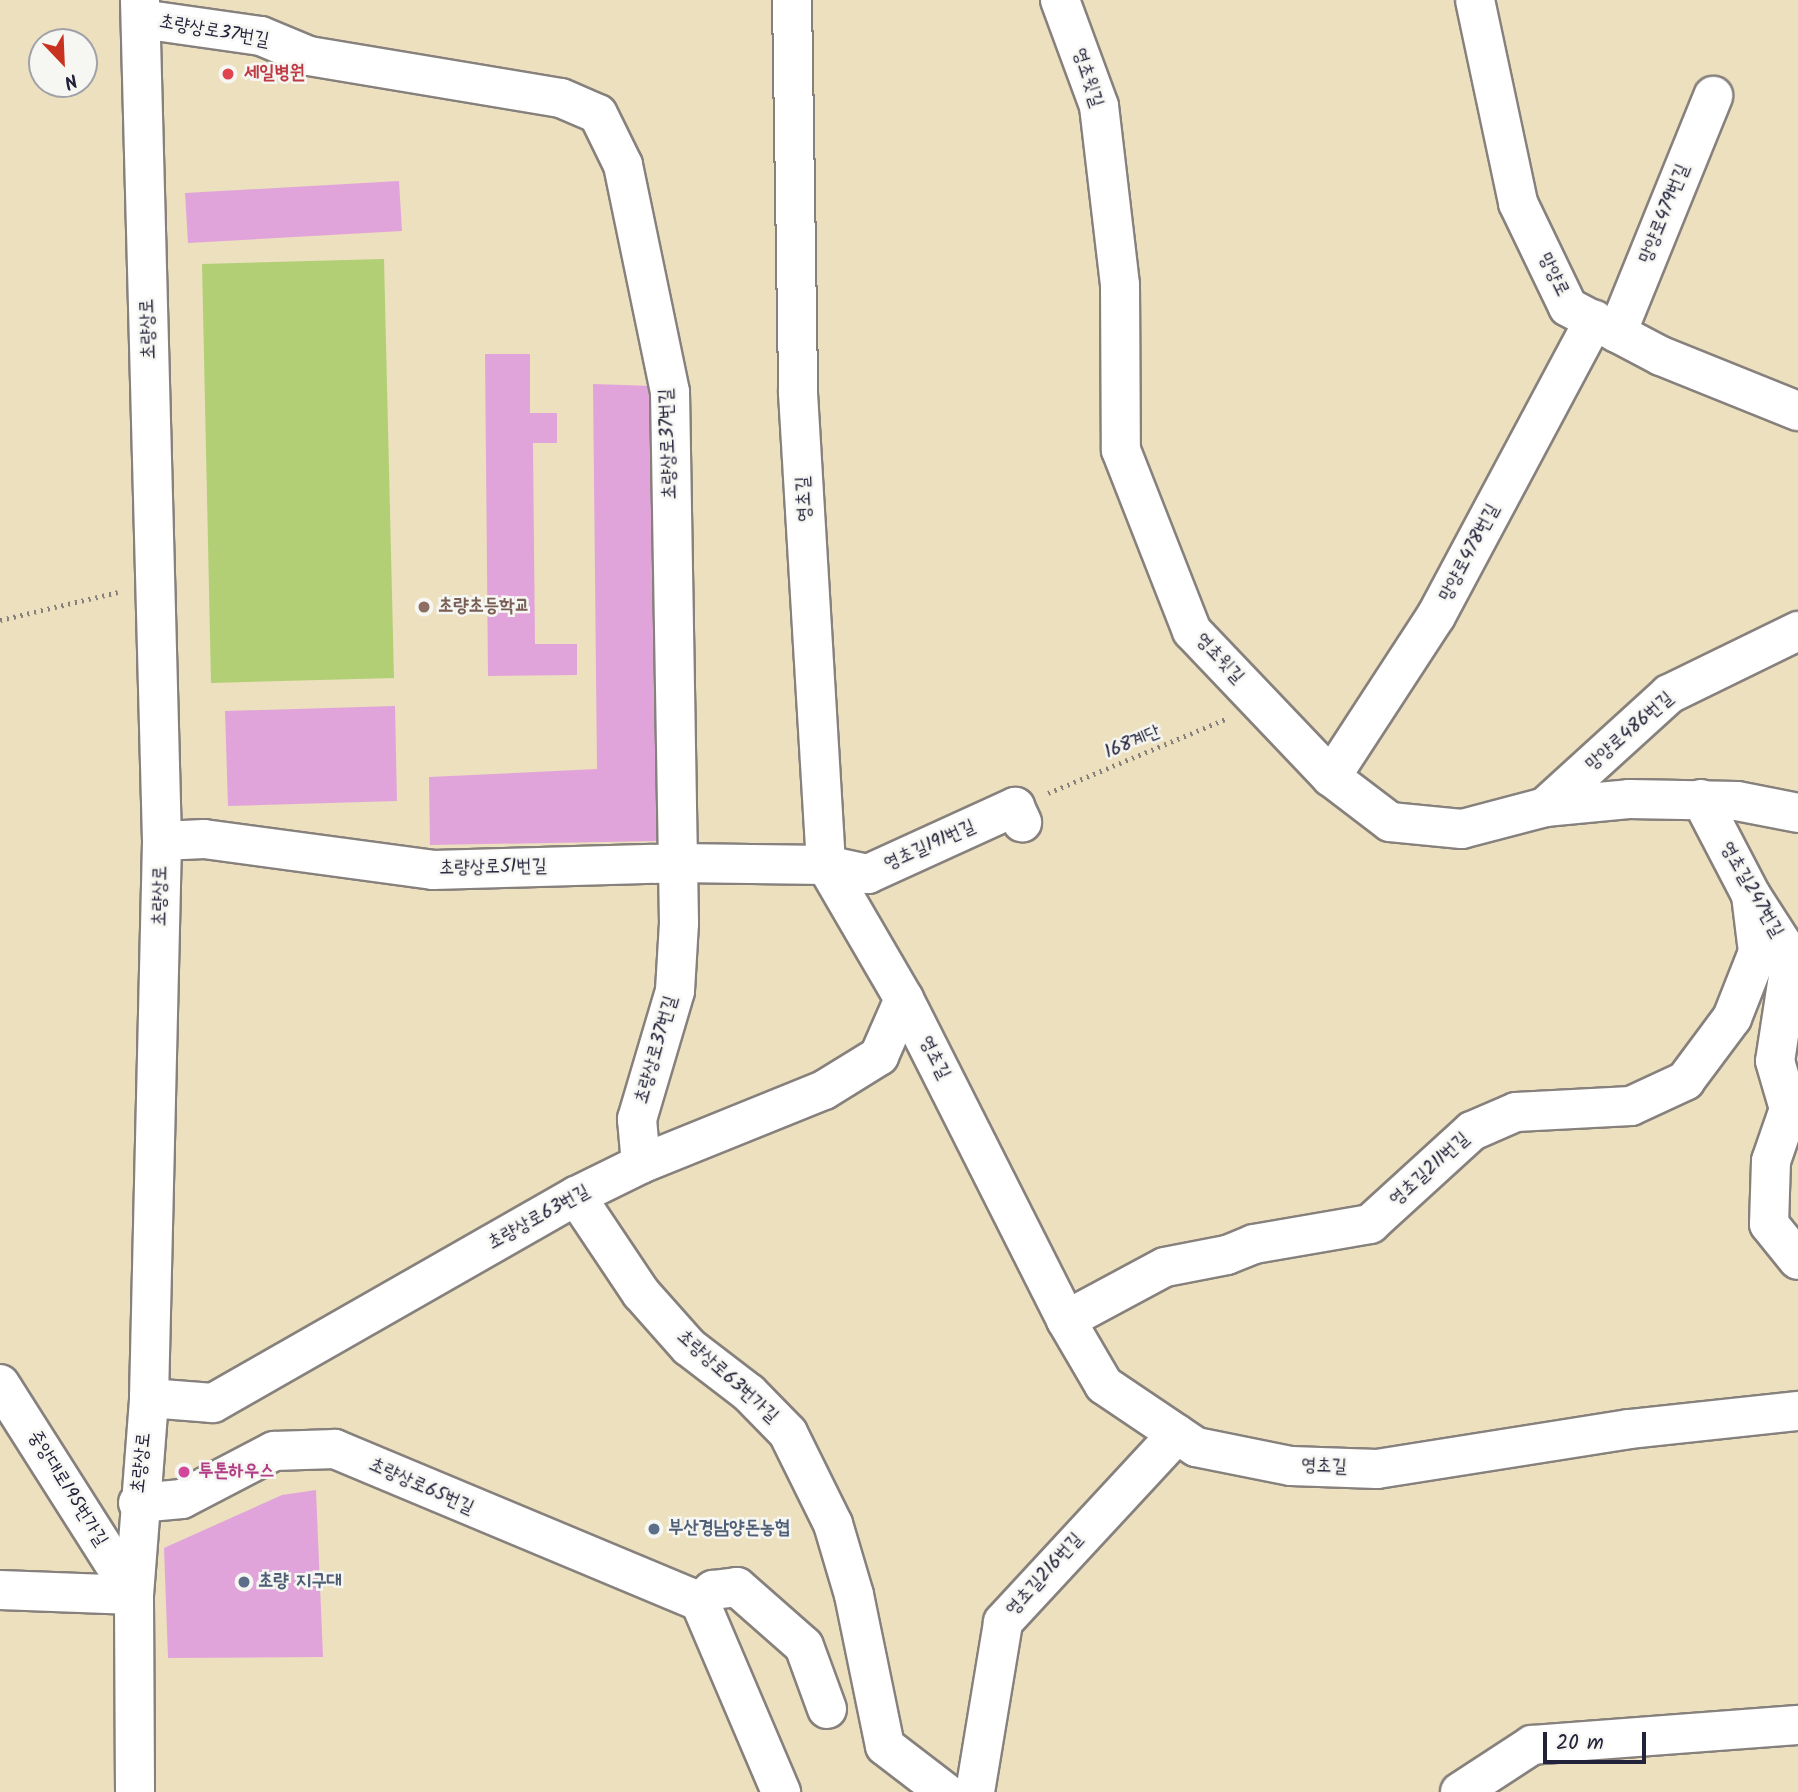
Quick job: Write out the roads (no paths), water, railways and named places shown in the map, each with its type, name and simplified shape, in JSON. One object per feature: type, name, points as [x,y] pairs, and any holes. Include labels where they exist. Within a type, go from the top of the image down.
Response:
[{"type":"street","name":"영초길","points":[[792,0],[799,393],[827,865],[904,999],[1066,1320],[1104,1385],[1196,1447],[1291,1466],[1377,1469],[1669,1423],[1798,1411]]},
{"type":"street","name":"영초윗길","points":[[1060,0],[1099,106],[1120,285],[1121,450],[1192,631],[1331,777],[1390,822],[1462,829],[1545,807],[1629,799],[1737,801],[1798,813]]},
{"type":"street","name":"망양로","points":[[1475,0],[1518,202],[1568,307],[1661,356],[1798,411]]},
{"type":"street","name":"초량상로","points":[[135,1792],[134,1595],[138,1503],[149,1398],[162,841],[140,10]]},
{"type":"street","name":"초량상로37번길","points":[[140,10],[261,36],[309,56],[561,98],[598,114],[623,165],[670,392],[677,863],[675,991],[637,1119],[641,1164]]},
{"type":"street","name":"망양로479번길","points":[[1605,327],[1713,96]]},
{"type":"street","name":"망양로478번길","points":[[1331,777],[1436,617],[1605,327]]},
{"type":"street","name":"망양로486번길","points":[[1545,807],[1669,694],[1798,631]]},
{"type":"street","name":"영초길247번길","points":[[1701,799],[1751,895],[1791,957],[1775,1061],[1789,1109],[1771,1161],[1769,1224],[1798,1260]]},
{"type":"street","name":"영초길191번길","points":[[827,865],[868,874],[1018,814]]},
{"type":"street","name":"초량상로51번길","points":[[162,841],[204,839],[433,870],[677,863],[827,865]]},
{"type":"street","name":"영초길211번길","points":[[1066,1320],[1165,1267],[1227,1255],[1254,1244],[1370,1224],[1472,1131],[1517,1112],[1631,1106],[1685,1081],[1732,1018],[1758,952],[1751,895]]},
{"type":"street","name":"초량상로63번길","points":[[149,1398],[213,1404],[576,1196],[641,1164],[824,1090],[879,1056],[904,999]]},
{"type":"street","name":"초량상로63번가길","points":[[576,1196],[641,1293],[681,1338],[749,1392],[789,1433],[833,1524],[854,1595],[885,1746],[945,1792]]},
{"type":"street","name":"중앙대로195번가길","points":[[0,1384],[134,1595]]},
{"type":"street","name":"영초길216번길","points":[[975,1792],[1003,1622],[1177,1434]]},
{"type":"street","name":"초량상로65번길","points":[[138,1503],[182,1499],[274,1451],[335,1449],[700,1602]]},
{"type":"street","points":[[781,1792],[700,1602],[713,1590],[737,1587],[804,1646],[827,1709]]},
{"type":"street","points":[[0,1590],[134,1595]]},
{"type":"street","points":[[1460,1792],[1532,1745],[1798,1725]]},
{"type":"place","name":"세일병원","points":[[228,74]]},
{"type":"place","name":"초량초등학교","points":[[424,607]]},
{"type":"place","name":"투톤하우스","points":[[184,1472]]},
{"type":"place","name":"부산경남양돈농협","points":[[654,1529]]},
{"type":"place","name":"초량 지구대","points":[[244,1582]]}]
